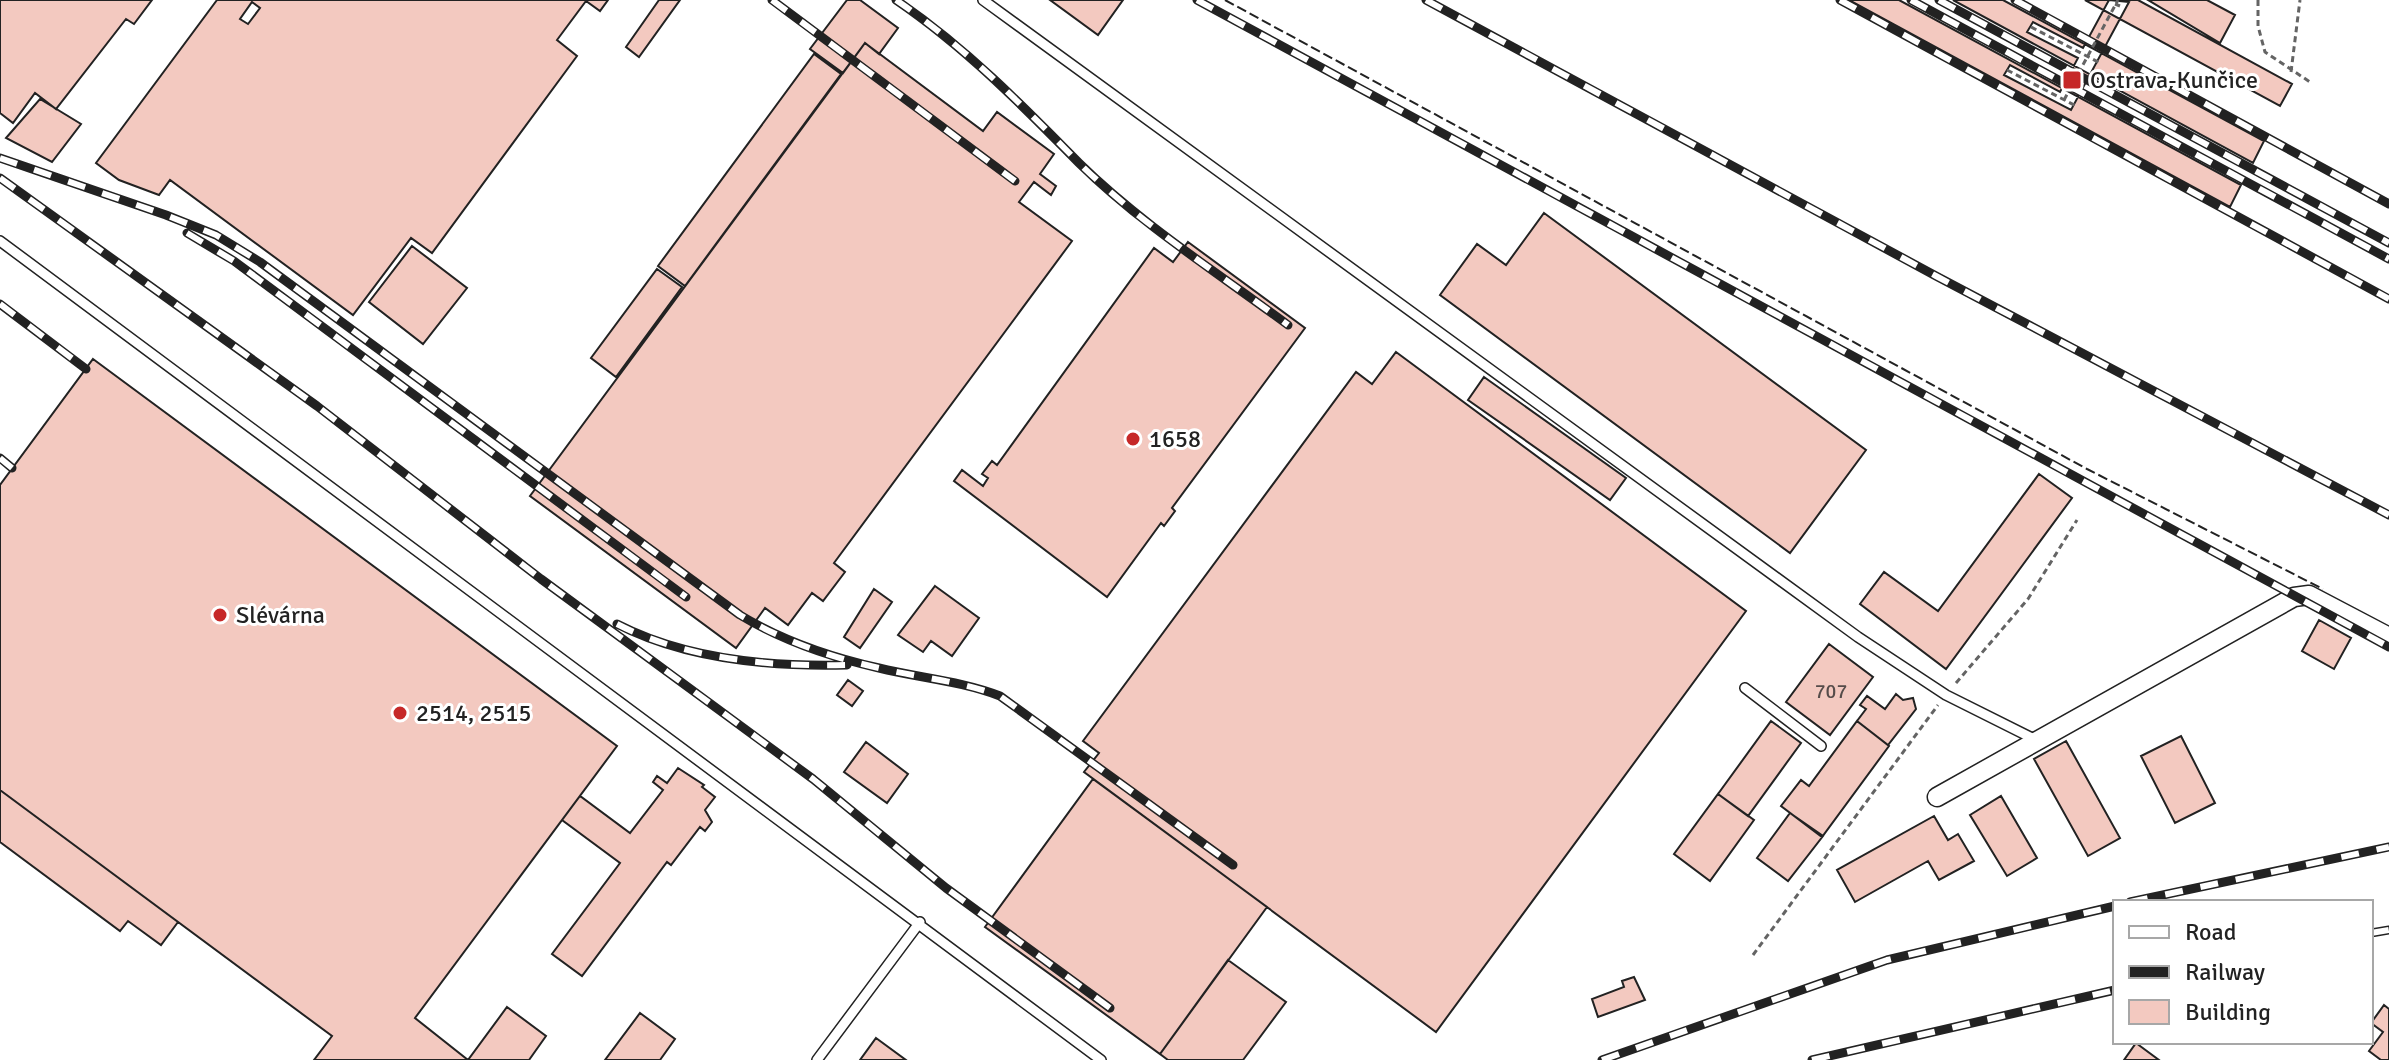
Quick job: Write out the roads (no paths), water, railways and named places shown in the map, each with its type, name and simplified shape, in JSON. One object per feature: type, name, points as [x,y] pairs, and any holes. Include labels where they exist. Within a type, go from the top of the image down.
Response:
[{"type":"street","points":[[1937,797],[2294,597],[2309,595],[2389,637]]},
{"type":"lane","points":[[983,0],[1858,637],[1946,695],[2039,742]]},
{"type":"lane","points":[[0,241],[920,922],[1101,1060]]},
{"type":"lane","points":[[1745,688],[1821,746]]},
{"type":"lane","points":[[817,1060],[920,922]]},
{"type":"railway","points":[[772,0],[1015,181]]},
{"type":"railway","points":[[896,0],[969,57],[1128,207],[1288,325]]},
{"type":"railway","points":[[1197,0],[2389,647]]},
{"type":"railway","points":[[1426,0],[1936,276],[2389,515]]},
{"type":"railway","points":[[1840,0],[2389,299]]},
{"type":"railway","points":[[1911,0],[2389,259]]},
{"type":"railway","points":[[1939,0],[2389,243]]},
{"type":"railway","points":[[2015,0],[2389,204]]},
{"type":"railway","points":[[0,158],[216,235],[260,262],[740,615],[773,633],[843,659],[1000,696],[1233,865]]},
{"type":"railway","points":[[0,178],[317,406],[541,579],[813,779],[946,888],[1110,1008]]},
{"type":"railway","points":[[187,233],[234,261],[686,597]]},
{"type":"railway","points":[[0,304],[86,369]]},
{"type":"railway","points":[[0,458],[12,468]]},
{"type":"railway","points":[[617,624],[643,636],[700,653],[759,662],[847,665]]},
{"type":"railway","points":[[2139,900],[2389,847]]},
{"type":"railway","points":[[1602,1060],[1887,960],[2113,906]]},
{"type":"railway","points":[[2373,933],[2389,930]]},
{"type":"railway","points":[[1812,1060],[2113,990]]},
{"type":"place","name":"Ostrava-Kunčice","points":[[2072,80]]},
{"type":"place","name":"1658","points":[[1133,439]]},
{"type":"place","name":"Slévárna","points":[[220,615]]},
{"type":"place","name":"2514, 2515","points":[[400,713]]}]
